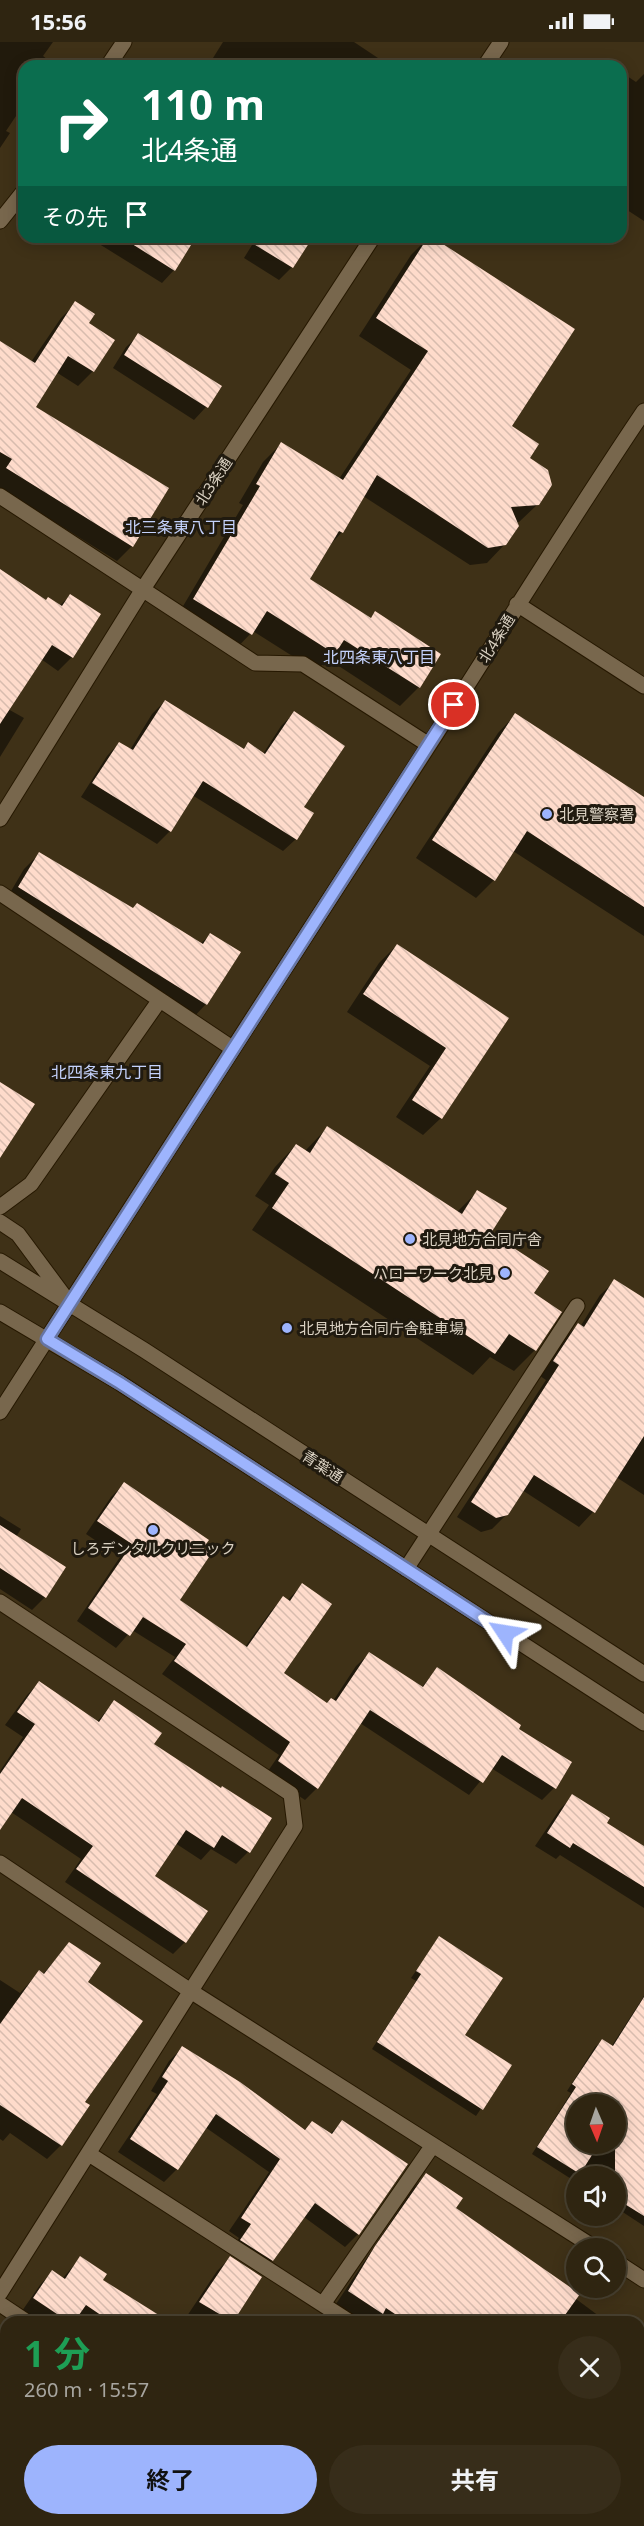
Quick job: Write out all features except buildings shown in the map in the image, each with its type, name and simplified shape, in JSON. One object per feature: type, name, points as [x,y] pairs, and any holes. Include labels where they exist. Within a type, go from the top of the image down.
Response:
[{"type":"street","points":[[112,60],[124,42]]},
{"type":"street","points":[[489,60],[501,42]]},
{"type":"street","points":[[0,221],[18,198]]},
{"type":"street","name":"北3条通","points":[[0,819],[143,589],[369,243]]},
{"type":"street","name":"北4条通","points":[[0,1412],[232,1047],[429,745],[568,523],[644,411]]},
{"type":"street","points":[[0,496],[255,663],[303,664],[429,745]]},
{"type":"street","points":[[517,604],[644,686]]},
{"type":"street","points":[[0,893],[159,1001],[232,1047]]},
{"type":"street","points":[[0,1206],[31,1184],[159,1001]]},
{"type":"street","points":[[0,1222],[18,1234],[70,1304]]},
{"type":"street","name":"青葉通","points":[[0,1261],[644,1674]]},
{"type":"street","points":[[406,1569],[577,1306]]},
{"type":"street","points":[[0,1312],[130,1389],[644,1723]]},
{"type":"street","points":[[0,1602],[291,1794],[295,1826],[0,2293]]},
{"type":"street","points":[[0,1863],[192,1992],[579,2238]]},
{"type":"street","points":[[323,2304],[433,2145]]},
{"type":"street","points":[[89,2154],[341,2316]]},
{"type":"street","points":[[626,2268],[644,2280]]},
{"type":"street","points":[[0,2304],[18,2316]]},
{"type":"place","name":"北見警察署","points":[[547,814]]},
{"type":"place","name":"北見地方合同庁舎","points":[[410,1239]]},
{"type":"place","name":"ハローワーク北見","points":[[505,1273]]},
{"type":"place","name":"北見地方合同庁舎駐車場","points":[[287,1328]]},
{"type":"place","name":"しろデンタルクリニック","points":[[153,1530]]},
{"type":"district","name":"北三条東八丁目","points":[[181,527]]},
{"type":"district","name":"北四条東八丁目","points":[[379,657]]},
{"type":"district","name":"北四条東九丁目","points":[[107,1072]]},
{"type":"route","points":[[454,705],[232,1047],[47,1339],[120,1383],[505,1633]]}]
